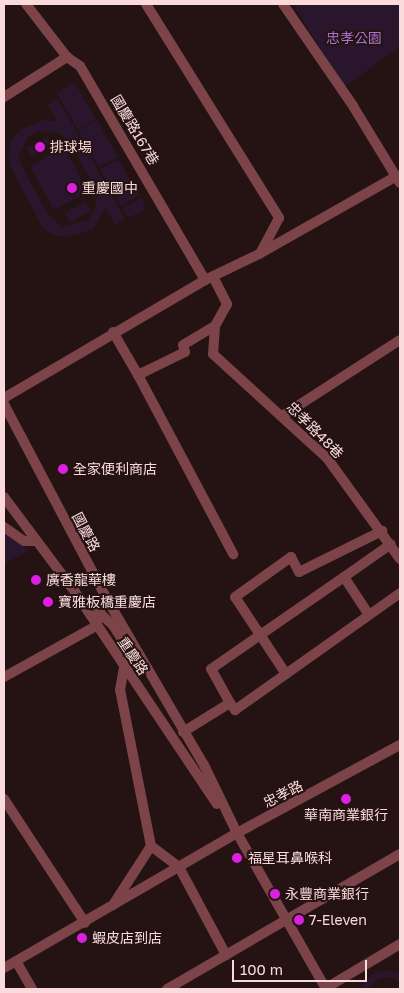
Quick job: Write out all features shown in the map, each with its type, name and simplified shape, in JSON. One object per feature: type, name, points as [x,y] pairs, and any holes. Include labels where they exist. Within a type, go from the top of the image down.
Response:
[{"type":"street","name":"國慶路167巷","points":[[26,4],[67,57],[80,66],[209,278],[227,304],[215,326]]},
{"type":"street","points":[[146,4],[290,236]]},
{"type":"street","points":[[4,398],[209,278],[259,254],[399,180],[283,4]]},
{"type":"street","points":[[4,97],[67,57]]},
{"type":"street","points":[[259,254],[279,218]]},
{"type":"street","points":[[138,375],[185,352],[183,345],[215,326]]},
{"type":"street","name":"忠孝路48巷","points":[[215,326],[213,354],[327,458],[400,559]]},
{"type":"street","points":[[114,332],[233,554]]},
{"type":"street","points":[[282,416],[400,340]]},
{"type":"street","name":"國慶路","points":[[4,404],[104,594],[148,670]]},
{"type":"street","name":"重慶路","points":[[4,497],[35,542],[76,592],[96,626],[236,833],[326,989]]},
{"type":"street","points":[[4,526],[24,541],[35,542]]},
{"type":"street","points":[[286,674],[235,597],[290,557],[299,572],[382,532]]},
{"type":"street","points":[[391,544],[212,669],[235,710],[400,592]]},
{"type":"street","points":[[344,577],[368,615]]},
{"type":"street","points":[[76,592],[99,613],[148,670]]},
{"type":"street","points":[[4,677],[96,626],[104,594]]},
{"type":"street","points":[[124,668],[120,690],[151,846],[178,867],[226,955]]},
{"type":"street","name":"重慶路","points":[[148,670],[204,766],[236,833]]},
{"type":"street","points":[[183,732],[230,703]]},
{"type":"street","name":"忠孝路","points":[[4,968],[112,907],[236,833],[400,745]]},
{"type":"street","points":[[4,799],[86,922]]},
{"type":"street","points":[[112,907],[151,846]]},
{"type":"street","points":[[167,989],[400,854]]},
{"type":"street","points":[[326,989],[400,944]]},
{"type":"street","points":[[16,961],[32,989]]},
{"type":"green space","name":"忠孝公園","points":[[293,4],[400,4],[400,47],[344,87]]},
{"type":"green space","points":[[75,83],[96,119],[78,130],[57,93]]},
{"type":"green space","points":[[58,99],[125,219],[115,225],[106,208],[93,229],[67,237],[53,235],[42,226],[10,166],[8,154],[12,140],[21,129],[44,120],[57,121],[48,105]],"holes":[[[41,131],[60,134],[69,140],[96,190],[95,209],[88,220],[63,227],[48,215],[20,163],[19,154],[29,136]]]},
{"type":"green space","points":[[97,120],[118,157],[99,167],[78,131]]},
{"type":"green space","name":"排球場","points":[[48,137],[53,146],[32,158],[27,148]]},
{"type":"green space","points":[[64,147],[88,192],[54,210],[30,166]]},
{"type":"green space","points":[[118,159],[139,195],[121,206],[100,169]]},
{"type":"green space","points":[[141,198],[146,208],[129,218],[123,208]]},
{"type":"green space","points":[[86,202],[91,211],[70,223],[65,213]]},
{"type":"green space","points":[[4,532],[30,550],[4,564]]},
{"type":"green space","points":[[389,970],[400,973],[400,983],[394,978],[385,977],[376,980],[368,989],[359,989],[372,974]]},
{"type":"place","name":"排球場","points":[[40,147]]},
{"type":"place","name":"重慶國中","points":[[72,188]]},
{"type":"place","name":"全家便利商店","points":[[63,469]]},
{"type":"place","name":"廣香龍華樓","points":[[36,580]]},
{"type":"place","name":"寶雅板橋重慶店","points":[[48,602]]},
{"type":"place","name":"華南商業銀行","points":[[346,799]]},
{"type":"place","name":"福星耳鼻喉科","points":[[237,858]]},
{"type":"place","name":"永豐商業銀行","points":[[275,894]]},
{"type":"place","name":"7-Eleven","points":[[299,920]]},
{"type":"place","name":"蝦皮店到店","points":[[82,938]]}]
